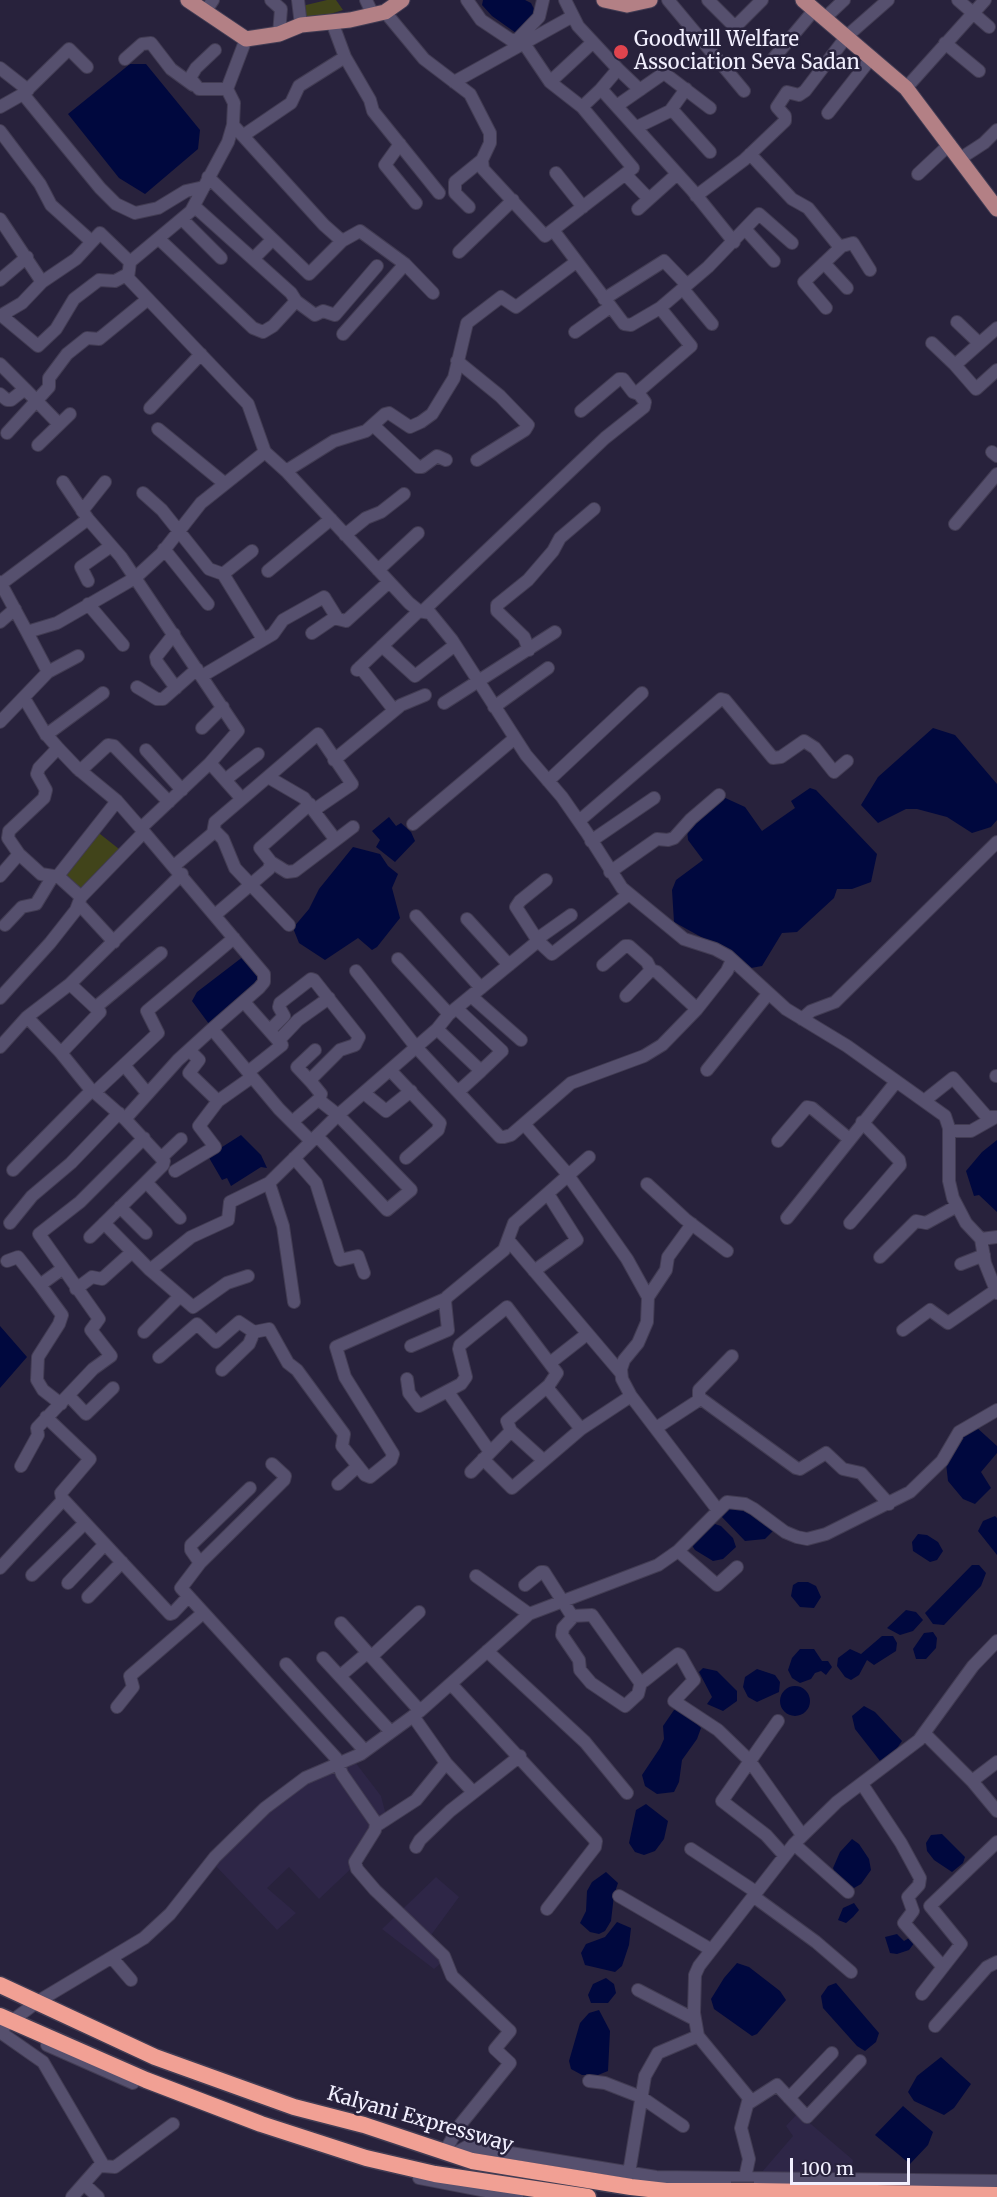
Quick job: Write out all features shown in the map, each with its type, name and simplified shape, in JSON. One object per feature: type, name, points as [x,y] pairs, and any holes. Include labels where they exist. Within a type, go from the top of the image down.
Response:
[{"type":"highway","name":"Kalyani Expressway","points":[[0,1985],[154,2057],[294,2107],[472,2161],[585,2181],[666,2191],[742,2189],[997,2195]]},
{"type":"highway","name":"Kalyani Expressway","points":[[3,2024],[261,2124],[366,2158],[435,2174],[588,2197]]},
{"type":"main road","points":[[188,0],[209,6],[246,39],[279,34],[301,25],[379,13],[402,0]]},
{"type":"main road","points":[[604,0],[627,5],[650,0]]},
{"type":"main road","points":[[812,6],[906,88],[997,209]]},
{"type":"street","points":[[271,0],[281,9],[279,34]]},
{"type":"street","points":[[298,0],[301,25]]},
{"type":"street","points":[[366,0],[424,59],[470,94],[490,133],[490,143],[482,160],[455,182],[455,193],[469,207]]},
{"type":"street","points":[[467,0],[481,20],[511,40],[517,40],[539,17],[543,0]]},
{"type":"street","points":[[565,0],[592,43],[640,90]]},
{"type":"street","points":[[668,0],[744,91]]},
{"type":"street","points":[[708,0],[735,27],[762,0]]},
{"type":"street","points":[[773,59],[812,6],[844,0]]},
{"type":"street","points":[[696,196],[750,154],[785,121],[785,116],[777,107],[787,92],[799,95],[805,91],[847,36],[888,0]]},
{"type":"street","points":[[958,0],[989,27]]},
{"type":"street","points":[[906,88],[985,0]]},
{"type":"street","points":[[454,82],[525,45],[573,16]]},
{"type":"street","points":[[332,22],[345,57],[377,118],[439,193]]},
{"type":"street","points":[[246,39],[227,89],[234,103],[233,125],[228,142],[194,206],[182,219],[159,239],[129,268],[115,281],[99,280],[74,299],[62,322],[38,346],[1,316],[22,303],[42,282],[76,260],[100,233],[129,268],[148,299],[248,404],[265,452],[286,471],[389,582],[421,611],[430,613],[455,645],[515,738],[579,821],[610,872],[629,894],[684,939],[715,949],[732,960],[768,994],[802,1019],[847,1046],[945,1116],[949,1131],[949,1181],[966,1224],[981,1239],[996,1291],[948,1323],[930,1310],[903,1330]]},
{"type":"street","points":[[125,59],[142,44],[151,42],[171,69],[193,85],[205,90],[227,89]]},
{"type":"street","points":[[550,82],[592,43]]},
{"type":"street","points":[[945,43],[979,71]]},
{"type":"street","points":[[482,160],[483,169],[545,236],[633,168],[582,107],[550,82],[525,45]]},
{"type":"street","points":[[0,106],[26,92],[69,49],[87,67]]},
{"type":"street","points":[[193,85],[190,78],[193,73],[215,50]]},
{"type":"street","points":[[244,135],[291,103],[299,86],[345,57]]},
{"type":"street","points":[[828,113],[872,57]]},
{"type":"street","points":[[0,68],[26,92],[83,169],[116,204],[135,213],[158,208],[206,182]]},
{"type":"street","points":[[582,107],[601,90],[618,69]]},
{"type":"street","points":[[618,105],[664,73],[710,108]]},
{"type":"street","points":[[637,127],[670,111],[686,89]]},
{"type":"street","points":[[601,90],[618,105],[734,242]]},
{"type":"street","points":[[670,111],[675,113],[710,153]]},
{"type":"street","points":[[233,125],[324,225],[342,241]]},
{"type":"street","points":[[960,158],[984,143],[997,129]]},
{"type":"street","points":[[0,131],[40,184],[51,205],[92,241]]},
{"type":"street","points":[[400,144],[385,165],[416,203]]},
{"type":"street","points":[[918,174],[950,144]]},
{"type":"street","points":[[750,154],[792,199],[808,208],[842,246]]},
{"type":"street","points":[[556,173],[583,207]]},
{"type":"street","points":[[625,174],[649,200]]},
{"type":"street","points":[[638,209],[677,174]]},
{"type":"street","points":[[206,182],[309,274],[342,241],[356,232],[365,232],[405,264],[432,293]]},
{"type":"street","points":[[459,252],[513,200]]},
{"type":"street","points":[[194,206],[296,301],[315,315],[323,311],[335,315],[377,266]]},
{"type":"street","points":[[553,230],[607,303],[628,326],[660,308],[685,287],[734,242],[756,215],[760,214],[792,243]]},
{"type":"street","points":[[182,219],[221,258]]},
{"type":"street","points":[[1,224],[27,257],[42,282]]},
{"type":"street","points":[[745,229],[774,261]]},
{"type":"street","points":[[159,239],[253,328],[263,332],[273,326],[296,301]]},
{"type":"street","points":[[253,259],[272,240]]},
{"type":"street","points":[[826,308],[804,284],[842,246],[853,243],[870,270]]},
{"type":"street","points":[[0,280],[27,257]]},
{"type":"street","points":[[575,332],[607,303],[664,261],[712,324]]},
{"type":"street","points":[[286,471],[334,441],[355,436],[374,426],[384,414],[389,413],[410,427],[432,414],[454,378],[467,322],[501,297],[516,307],[576,262]]},
{"type":"street","points":[[824,263],[847,288]]},
{"type":"street","points":[[343,334],[405,264]]},
{"type":"street","points":[[7,433],[49,387],[49,378],[67,354],[87,338],[99,339],[148,299]]},
{"type":"street","points":[[639,394],[691,346],[660,308]]},
{"type":"street","points":[[957,322],[979,344]]},
{"type":"street","points":[[955,365],[997,328]]},
{"type":"street","points":[[932,343],[976,389],[996,373]]},
{"type":"street","points":[[150,408],[201,354]]},
{"type":"street","points":[[457,361],[500,396],[528,425],[525,430],[477,460]]},
{"type":"street","points":[[0,364],[59,424]]},
{"type":"street","points":[[394,710],[359,668],[602,441],[645,406],[645,402],[639,394],[633,392],[622,379],[619,379],[581,411]]},
{"type":"street","points":[[0,394],[7,400],[11,400],[24,389]]},
{"type":"street","points":[[38,445],[70,414]]},
{"type":"street","points":[[374,426],[418,467],[422,467],[437,456],[446,460]]},
{"type":"street","points":[[158,429],[224,483]]},
{"type":"street","points":[[27,632],[57,623],[135,578],[164,549],[201,504],[265,452]]},
{"type":"street","points":[[956,524],[997,474]]},
{"type":"street","points":[[48,672],[1,583],[85,515],[105,482]]},
{"type":"street","points":[[0,998],[50,943],[80,901],[143,830],[210,763],[238,731],[135,578],[63,483]]},
{"type":"street","points":[[143,493],[179,530],[208,568],[223,574],[263,639]]},
{"type":"street","points":[[345,535],[366,518],[381,512],[404,494]]},
{"type":"street","points":[[529,650],[524,638],[498,611],[496,605],[528,580],[553,551],[560,538],[594,510]]},
{"type":"street","points":[[268,571],[331,519]]},
{"type":"street","points":[[378,570],[418,533]]},
{"type":"street","points":[[88,581],[81,567],[111,546]]},
{"type":"street","points":[[164,549],[208,604]]},
{"type":"street","points":[[223,574],[252,551]]},
{"type":"street","points":[[136,687],[160,700],[176,687],[275,632],[283,620],[324,597],[337,618],[346,621],[389,582]]},
{"type":"street","points":[[87,604],[123,645]]},
{"type":"street","points":[[0,622],[15,609]]},
{"type":"street","points":[[312,633],[337,618]]},
{"type":"street","points":[[444,703],[555,632]]},
{"type":"street","points":[[174,634],[156,657],[157,662],[176,687]]},
{"type":"street","points":[[382,646],[415,676],[455,645]]},
{"type":"street","points":[[0,722],[48,672],[78,656]]},
{"type":"street","points":[[494,707],[548,668]]},
{"type":"street","points":[[46,735],[103,693]]},
{"type":"street","points":[[548,781],[642,693]]},
{"type":"street","points":[[334,760],[394,710],[425,695]]},
{"type":"street","points":[[10,1223],[32,1196],[71,1163],[147,1093],[189,1050],[244,1002],[262,984],[264,978],[178,870],[117,801],[80,771],[46,735],[24,698]]},
{"type":"street","points":[[579,821],[640,772],[683,730],[721,699],[725,700],[773,758],[779,759],[804,741],[815,748],[834,772],[847,761]]},
{"type":"street","points":[[202,728],[223,707]]},
{"type":"street","points":[[0,1047],[27,1017],[70,984],[114,942],[214,830],[217,820],[316,734],[320,735],[334,760],[351,783],[351,787],[312,807],[260,848],[272,862],[291,872],[353,826]]},
{"type":"street","points":[[413,824],[515,738]]},
{"type":"street","points":[[80,771],[108,745],[114,746],[169,802]]},
{"type":"street","points":[[58,748],[39,768],[37,774],[46,790],[44,798],[4,831],[10,844],[19,854],[41,874],[55,877],[80,901],[114,942]]},
{"type":"street","points":[[146,750],[182,790]]},
{"type":"street","points":[[225,780],[258,754]]},
{"type":"street","points":[[210,763],[242,799]]},
{"type":"street","points":[[268,777],[296,791],[312,807],[335,839]]},
{"type":"street","points":[[610,872],[657,839],[674,838],[691,819],[719,795]]},
{"type":"street","points":[[591,841],[654,798]]},
{"type":"street","points":[[5,925],[20,908],[36,904],[117,801]]},
{"type":"street","points":[[214,830],[223,839],[230,860],[250,885],[289,925]]},
{"type":"street","points":[[802,1019],[811,1011],[835,1002],[997,842]]},
{"type":"street","points":[[0,876],[19,854]]},
{"type":"street","points":[[215,915],[270,869],[272,862]]},
{"type":"street","points":[[546,880],[516,907],[537,940],[552,954],[629,894]]},
{"type":"street","points":[[150,1270],[191,1237],[228,1220],[231,1201],[269,1182],[338,1115],[437,1029],[452,1011],[537,940],[571,915]]},
{"type":"street","points":[[416,916],[476,992],[521,1040]]},
{"type":"street","points":[[467,919],[508,965]]},
{"type":"street","points":[[13,1170],[158,1031],[147,1011],[234,938]]},
{"type":"street","points":[[603,965],[625,946],[629,946],[647,962],[651,970],[657,972],[697,1009]]},
{"type":"street","points":[[96,1007],[161,953]]},
{"type":"street","points":[[398,958],[452,1011],[502,1051],[459,1091]]},
{"type":"street","points":[[356,971],[416,1047],[500,1137],[510,1135],[571,1083],[644,1056],[662,1045],[697,1009],[727,971],[732,960]]},
{"type":"street","points":[[626,996],[651,970]]},
{"type":"street","points":[[270,1030],[284,1016],[279,1007],[280,1003],[311,979],[358,1034],[358,1040],[350,1048],[340,1050],[312,1078],[312,1083]]},
{"type":"street","points":[[61,1053],[97,1018],[100,1011],[70,984]]},
{"type":"street","points":[[707,1070],[768,994]]},
{"type":"street","points":[[279,1040],[309,1010],[329,998]]},
{"type":"street","points":[[174,1172],[215,1149],[199,1126],[218,1101],[281,1047],[279,1040],[244,1002]]},
{"type":"street","points":[[27,1017],[93,1091],[122,1116],[161,1158],[163,1165],[90,1237]]},
{"type":"street","points":[[212,1029],[292,1122],[314,1139],[387,1210],[410,1192],[410,1187],[319,1099]]},
{"type":"street","points":[[437,1029],[481,1071]]},
{"type":"street","points":[[189,1050],[199,1060],[189,1073],[218,1101]]},
{"type":"street","points":[[292,1122],[319,1099],[320,1092],[297,1066],[315,1050]]},
{"type":"street","points":[[124,1065],[147,1093]]},
{"type":"street","points":[[390,1070],[438,1120],[441,1127],[406,1158]]},
{"type":"street","points":[[924,1101],[952,1078],[987,1117],[995,1117]]},
{"type":"street","points":[[787,1218],[848,1138],[896,1082]]},
{"type":"street","points":[[364,1093],[386,1111],[411,1091]]},
{"type":"street","points":[[778,1141],[807,1107],[812,1108],[848,1138]]},
{"type":"street","points":[[949,1131],[971,1131],[995,1117]]},
{"type":"street","points":[[850,1223],[900,1165],[899,1160],[862,1122]]},
{"type":"street","points":[[524,1124],[568,1176],[627,1259],[648,1297],[649,1314],[645,1328],[624,1360],[621,1373]]},
{"type":"street","points":[[21,1466],[38,1435],[37,1428],[46,1417],[94,1368],[111,1356],[91,1330],[99,1319],[75,1289],[39,1234],[80,1202],[144,1138]]},
{"type":"street","points":[[161,1158],[181,1139]]},
{"type":"street","points":[[159,1357],[197,1324],[216,1342],[239,1322],[254,1332],[270,1329],[288,1363],[297,1370],[344,1434],[342,1445],[370,1477],[391,1460],[393,1454],[345,1377],[336,1347],[445,1299],[504,1250],[513,1225],[589,1157]]},
{"type":"street","points":[[294,1158],[316,1183],[340,1260],[358,1256],[364,1273]]},
{"type":"street","points":[[146,1182],[180,1218]]},
{"type":"street","points":[[269,1182],[283,1226],[294,1302]]},
{"type":"street","points":[[647,1184],[727,1251]]},
{"type":"street","points":[[534,1271],[576,1243],[577,1240],[548,1194]]},
{"type":"street","points":[[880,1257],[916,1221],[926,1223],[957,1206]]},
{"type":"street","points":[[120,1208],[146,1233]]},
{"type":"street","points":[[104,1222],[179,1297],[196,1307],[225,1284],[248,1276]]},
{"type":"street","points":[[648,1297],[666,1270],[668,1257],[692,1224]]},
{"type":"street","points":[[981,1239],[997,1237]]},
{"type":"street","points":[[509,1241],[621,1373],[631,1396],[717,1509]]},
{"type":"street","points":[[75,1289],[92,1277],[102,1279],[132,1252]]},
{"type":"street","points":[[961,1264],[984,1255]]},
{"type":"street","points":[[7,1261],[18,1257],[62,1315],[59,1324],[38,1357],[37,1380],[43,1390],[65,1400],[86,1414],[113,1388]]},
{"type":"street","points":[[40,1285],[62,1269]]},
{"type":"street","points":[[144,1332],[179,1297]]},
{"type":"street","points":[[411,1346],[448,1330],[445,1299]]},
{"type":"street","points":[[407,1379],[409,1393],[418,1406],[448,1392],[465,1379],[460,1345],[507,1307],[557,1375],[549,1385],[507,1421],[511,1431],[543,1460]]},
{"type":"street","points":[[222,1370],[249,1344],[254,1332]]},
{"type":"street","points":[[550,1363],[587,1334]]},
{"type":"street","points":[[732,1356],[699,1390],[700,1398],[796,1468],[800,1469],[826,1453],[843,1469],[861,1473],[889,1504]]},
{"type":"street","points":[[549,1385],[549,1390],[581,1429]]},
{"type":"street","points":[[448,1392],[487,1456],[511,1488],[581,1429],[631,1396]]},
{"type":"street","points":[[656,1428],[700,1398]]},
{"type":"street","points":[[3,2024],[113,1959],[157,1927],[215,1857],[265,1808],[305,1778],[339,1765],[364,1751],[416,1714],[529,1614],[648,1570],[678,1551],[717,1509],[730,1502],[745,1504],[785,1532],[807,1539],[826,1534],[910,1492],[931,1474],[958,1432],[997,1410]]},
{"type":"street","points":[[46,1417],[90,1459],[61,1493],[63,1500],[171,1614],[188,1597]]},
{"type":"street","points":[[471,1472],[511,1431]]},
{"type":"street","points":[[272,1464],[285,1476],[284,1480],[200,1563],[181,1586],[188,1597],[325,1746],[376,1826]]},
{"type":"street","points":[[338,1484],[358,1466]]},
{"type":"street","points":[[200,1563],[191,1550],[191,1545],[250,1488]]},
{"type":"street","points":[[0,1568],[63,1500]]},
{"type":"street","points":[[32,1575],[85,1523]]},
{"type":"street","points":[[68,1583],[105,1544]]},
{"type":"street","points":[[678,1551],[717,1585],[737,1567]]},
{"type":"street","points":[[88,1597],[122,1562]]},
{"type":"street","points":[[525,1585],[543,1571],[573,1617]]},
{"type":"street","points":[[476,1576],[529,1614]]},
{"type":"street","points":[[340,1676],[369,1655],[419,1612]]},
{"type":"street","points":[[117,1707],[133,1687],[129,1679],[131,1675],[203,1613]]},
{"type":"street","points":[[641,1682],[633,1676],[592,1615],[573,1617],[563,1628],[562,1635],[579,1660],[580,1670],[591,1683],[624,1706],[638,1694],[641,1682],[662,1664],[680,1655],[694,1680],[674,1701],[718,1730],[749,1761],[798,1839],[848,1892]]},
{"type":"street","points":[[341,1623],[416,1714],[447,1763],[473,1792]]},
{"type":"street","points":[[749,2103],[742,2088],[698,2036],[694,2019],[695,1975],[710,1949],[798,1839],[837,1802],[911,1747],[924,1733],[973,1666],[997,1641]]},
{"type":"street","points":[[487,1651],[585,1742],[627,1794]]},
{"type":"street","points":[[323,1658],[391,1732]]},
{"type":"street","points":[[286,1665],[364,1751]]},
{"type":"street","points":[[451,1684],[520,1756],[597,1843],[547,1909]]},
{"type":"street","points":[[778,1721],[722,1801],[766,1835],[784,1855]]},
{"type":"street","points":[[924,1733],[972,1781],[997,1811]]},
{"type":"street","points":[[416,1847],[420,1840],[473,1792],[520,1756]]},
{"type":"street","points":[[972,1781],[997,1761]]},
{"type":"street","points":[[447,1763],[416,1800],[376,1826],[355,1862],[357,1869],[375,1890],[444,1956],[449,1973],[510,2031],[495,2049],[510,2063],[460,2125],[449,2153]]},
{"type":"street","points":[[862,1784],[920,1878],[919,1886],[908,1897],[913,1911],[904,1923],[944,1967]]},
{"type":"street","points":[[922,1994],[960,1947],[960,1940],[930,1906],[995,1847]]},
{"type":"street","points":[[691,1849],[754,1894],[851,1972]]},
{"type":"street","points":[[619,1896],[710,1949]]},
{"type":"street","points":[[113,1959],[131,1980]]},
{"type":"street","points":[[935,2026],[987,1967],[995,1967]]},
{"type":"street","points":[[638,1990],[694,2019]]},
{"type":"street","points":[[3,2024],[43,2062],[102,2166]]},
{"type":"street","points":[[3,2024],[144,2088],[308,2148],[440,2184],[517,2197]]},
{"type":"street","points":[[629,2172],[645,2076],[658,2053],[698,2036]]},
{"type":"street","points":[[789,2098],[832,2053]]},
{"type":"street","points":[[742,2189],[749,2158],[741,2128],[749,2103],[775,2085],[807,2117],[860,2061]]},
{"type":"street","points":[[588,2081],[605,2083],[641,2097],[683,2126]]},
{"type":"street","points":[[72,2197],[102,2166],[115,2167],[173,2124]]},
{"type":"street","points":[[449,2153],[468,2146],[742,2189],[997,2181]]},
{"type":"street","points":[[84,2184],[98,2197]]},
{"type":"shaded area","points":[[483,0],[525,0],[531,3],[535,11],[529,21],[516,33],[492,16],[482,5]]},
{"type":"shaded area","points":[[130,64],[146,64],[200,130],[198,149],[145,194],[119,178],[68,114]]},
{"type":"shaded area","points":[[933,728],[955,735],[997,784],[997,820],[991,827],[972,833],[947,817],[917,809],[906,809],[878,823],[861,805],[878,777]]},
{"type":"shaded area","points":[[810,788],[816,790],[877,854],[871,882],[852,889],[837,889],[834,898],[797,932],[782,933],[762,966],[751,968],[674,922],[672,890],[676,880],[703,860],[688,840],[687,829],[721,796],[745,807],[762,831],[795,808],[791,801]]},
{"type":"shaded area","points":[[389,817],[396,826],[401,823],[411,832],[415,841],[395,862],[376,847],[380,840],[372,831]]},
{"type":"shaded area","points":[[353,847],[380,854],[388,866],[398,874],[392,888],[400,918],[372,950],[358,938],[325,960],[299,943],[293,928],[309,909],[319,889]]},
{"type":"shaded area","points":[[244,956],[259,974],[255,987],[209,1024],[192,1001],[197,992]]},
{"type":"shaded area","points":[[241,1135],[261,1155],[267,1168],[261,1167],[231,1186],[227,1178],[222,1180],[208,1156]]},
{"type":"shaded area","points":[[997,1140],[997,1212],[979,1195],[974,1196],[966,1171],[982,1152]]},
{"type":"shaded area","points":[[0,1326],[27,1357],[0,1388]]},
{"type":"shaded area","points":[[975,1426],[997,1446],[997,1453],[981,1472],[991,1488],[975,1504],[963,1499],[948,1481],[946,1463],[961,1437]]},
{"type":"shaded area","points":[[731,1502],[770,1521],[773,1531],[765,1539],[745,1541],[721,1516]]},
{"type":"shaded area","points":[[995,1516],[997,1518],[997,1555],[978,1531],[983,1521]]},
{"type":"shaded area","points":[[712,1523],[721,1526],[733,1538],[736,1547],[723,1559],[713,1561],[695,1550],[691,1544]]},
{"type":"shaded area","points":[[918,1534],[927,1535],[938,1542],[943,1551],[937,1560],[930,1562],[913,1551],[912,1542]]},
{"type":"shaded area","points":[[972,1565],[979,1565],[986,1573],[981,1586],[944,1625],[933,1624],[925,1613]]},
{"type":"shaded area","points":[[798,1582],[808,1582],[816,1586],[821,1597],[814,1608],[800,1607],[791,1596],[793,1585]]},
{"type":"shaded area","points":[[906,1610],[916,1612],[923,1620],[913,1631],[900,1635],[887,1628]]},
{"type":"shaded area","points":[[933,1632],[937,1638],[936,1648],[926,1659],[916,1659],[913,1649],[924,1633]]},
{"type":"shaded area","points":[[882,1636],[893,1636],[897,1643],[896,1651],[874,1665],[867,1660],[859,1675],[851,1680],[845,1677],[837,1666],[838,1658],[850,1649],[861,1654]]},
{"type":"shaded area","points":[[800,1649],[814,1649],[822,1661],[828,1661],[832,1667],[826,1675],[821,1671],[815,1673],[811,1679],[800,1683],[792,1678],[788,1670],[792,1658]]},
{"type":"shaded area","points":[[703,1668],[717,1671],[737,1691],[737,1701],[723,1711],[707,1704],[712,1697],[699,1672]]},
{"type":"shaded area","points":[[757,1669],[775,1675],[780,1682],[779,1692],[757,1702],[748,1697],[743,1687],[745,1677]]},
{"type":"shaded area","points":[[795,1686],[805,1691],[810,1701],[805,1711],[795,1716],[785,1711],[780,1701],[785,1691]]},
{"type":"shaded area","points":[[864,1706],[875,1712],[902,1741],[893,1754],[880,1761],[855,1729],[852,1716]]},
{"type":"shaded area","points":[[681,1707],[701,1728],[697,1739],[682,1760],[679,1782],[674,1792],[657,1794],[645,1786],[642,1775],[664,1739],[663,1726],[674,1710]]},
{"type":"shaded area","points":[[355,1762],[381,1796],[388,1823],[355,1865],[319,1899],[289,1867],[267,1888],[296,1913],[277,1930],[212,1862],[301,1782]]},
{"type":"shaded area","points":[[646,1804],[668,1821],[664,1839],[655,1851],[644,1855],[635,1852],[629,1843],[636,1810]]},
{"type":"shaded area","points":[[942,1834],[965,1857],[963,1863],[952,1872],[934,1860],[927,1851],[926,1843],[931,1835]]},
{"type":"shaded area","points":[[852,1839],[859,1844],[869,1859],[871,1870],[861,1884],[854,1888],[836,1876],[833,1868],[840,1852]]},
{"type":"shaded area","points":[[606,1872],[618,1883],[611,1921],[605,1931],[599,1934],[590,1932],[580,1923],[586,1911],[587,1891],[592,1882]]},
{"type":"shaded area","points":[[436,1877],[459,1897],[426,1942],[445,1960],[434,1969],[382,1929]]},
{"type":"shaded area","points":[[854,1903],[859,1910],[853,1917],[846,1923],[838,1920],[843,1908]]},
{"type":"shaded area","points":[[617,1922],[631,1928],[629,1945],[622,1966],[615,1972],[585,1965],[581,1953],[586,1944],[605,1937]]},
{"type":"shaded area","points":[[897,1934],[904,1941],[909,1938],[915,1942],[909,1950],[897,1954],[890,1953],[885,1937]]},
{"type":"shaded area","points":[[737,1963],[749,1967],[780,1991],[786,2000],[757,2034],[752,2036],[714,2009],[711,1999]]},
{"type":"shaded area","points":[[606,1978],[614,1984],[616,1993],[608,2003],[591,2003],[588,1995],[593,1984]]},
{"type":"shaded area","points":[[836,1983],[879,2033],[876,2042],[865,2051],[857,2046],[823,2008],[821,1996],[828,1986]]},
{"type":"shaded area","points":[[599,2010],[610,2031],[608,2071],[598,2075],[582,2075],[571,2069],[569,2061],[580,2023],[589,2013]]},
{"type":"shaded area","points":[[941,2057],[971,2084],[954,2108],[944,2115],[914,2101],[908,2092],[917,2076]]},
{"type":"shaded area","points":[[903,2106],[933,2132],[928,2145],[910,2164],[875,2135]]},
{"type":"shaded area","points":[[798,2113],[853,2160],[851,2173],[762,2172],[793,2136],[786,2126]]},
{"type":"green space","points":[[336,0],[343,10],[305,22],[302,6]]},
{"type":"green space","points":[[95,830],[119,849],[81,889],[64,873]]},
{"type":"place","name":"Goodwill Welfare Association Seva Sadan","points":[[621,52]]}]
